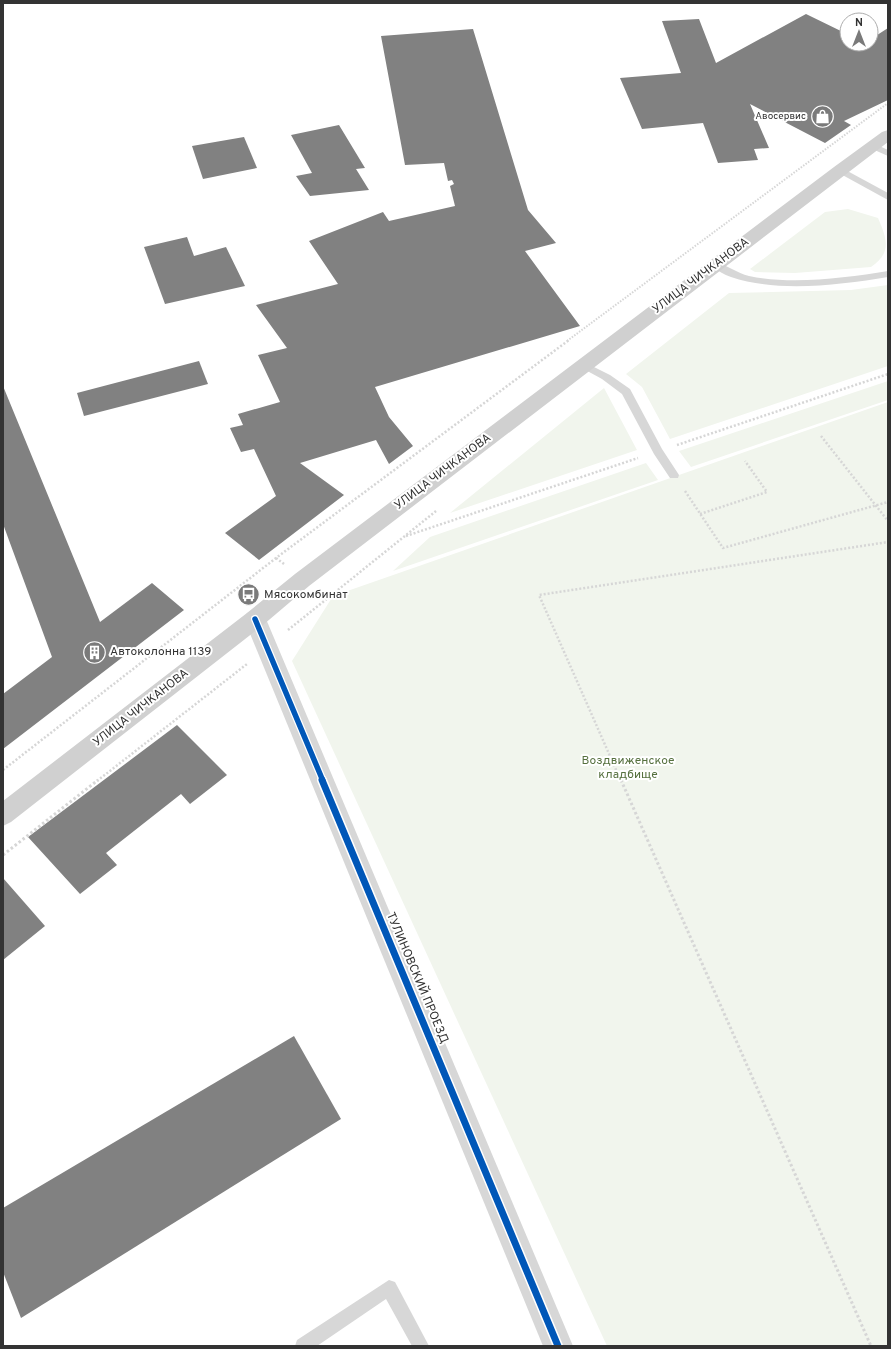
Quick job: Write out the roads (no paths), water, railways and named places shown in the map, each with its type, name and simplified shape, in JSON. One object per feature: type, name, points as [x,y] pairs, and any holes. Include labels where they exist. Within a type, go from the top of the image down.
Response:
[{"type":"main road","name":"УЛИЦА ЧИЧКАНОВА","points":[[3,815],[256,619],[308,575],[715,264],[840,170],[883,145]]},
{"type":"street","name":"ТУЛИНОВСКИЙ ПРОЕЗД","points":[[256,619],[558,1346]]},
{"type":"lane","points":[[840,170],[888,197]]},
{"type":"lane","points":[[715,264],[734,275],[761,281],[803,282],[866,278],[888,274]]},
{"type":"lane","points":[[584,365],[606,377],[626,392],[658,451],[674,475]]},
{"type":"lane","points":[[303,1346],[389,1288],[421,1346]]},
{"type":"place","name":"Авосервис","points":[[822,116]]},
{"type":"place","name":"Мясокомбинат","points":[[249,595]]},
{"type":"place","name":"Автоколонна 1139","points":[[94,652]]},
{"type":"park label","name":"Воздвиженское кладбище","points":[[628,768]]}]
